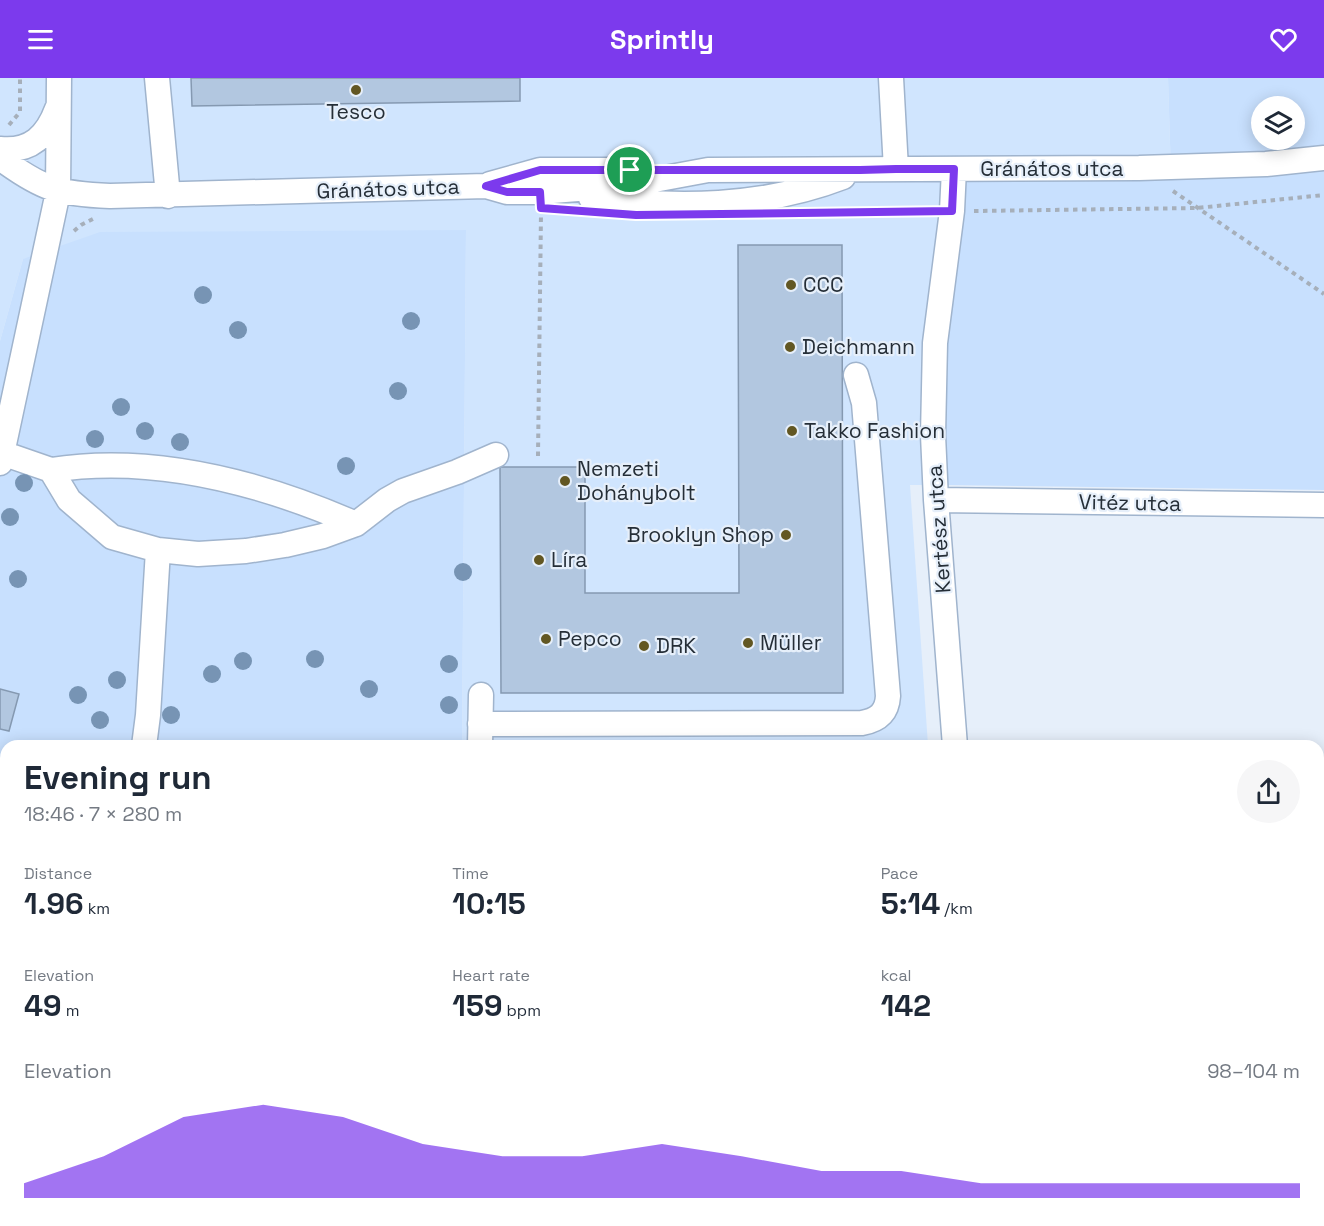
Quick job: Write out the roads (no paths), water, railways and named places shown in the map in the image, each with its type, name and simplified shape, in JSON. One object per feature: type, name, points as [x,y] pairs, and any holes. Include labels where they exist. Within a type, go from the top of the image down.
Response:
[{"type":"street","points":[[59,78],[58,192],[7,387],[1,458],[51,470],[76,466],[121,465],[191,472],[287,498],[356,524]]},
{"type":"street","points":[[157,78],[168,196]]},
{"type":"street","points":[[891,78],[896,169]]},
{"type":"street","points":[[2,141],[20,149],[34,142],[51,124],[59,104]]},
{"type":"street","name":"Gránátos utca","points":[[0,158],[28,179],[58,192],[110,196],[486,186],[507,192],[540,192],[627,185],[708,170],[1139,168],[1266,164],[1324,158]]},
{"type":"street","name":"Kertész utca","points":[[954,169],[952,211],[935,343],[933,435],[955,740]]},
{"type":"street","points":[[486,186],[540,170],[708,170]]},
{"type":"street","points":[[540,192],[634,203],[750,201],[770,199],[822,185],[860,170]]},
{"type":"street","points":[[481,695],[480,735],[862,723],[878,718],[886,708],[888,696],[864,403],[856,375]]},
{"type":"street","points":[[51,470],[69,500],[112,537],[159,550],[198,554],[246,550],[314,538],[356,524],[403,491],[457,472],[495,455]]},
{"type":"street","name":"Vitéz utca","points":[[936,500],[1324,505]]},
{"type":"street","points":[[145,740],[159,550]]},
{"type":"place","name":"Tesco","points":[[356,90]]},
{"type":"place","name":"CCC","points":[[791,285]]},
{"type":"place","name":"Deichmann","points":[[790,347]]},
{"type":"place","name":"Takko Fashion","points":[[792,431]]},
{"type":"place","name":"Nemzeti Dohánybolt","points":[[565,481]]},
{"type":"place","name":"Brooklyn Shop","points":[[786,535]]},
{"type":"place","name":"Líra","points":[[539,560]]},
{"type":"place","name":"Pepco","points":[[546,639]]},
{"type":"place","name":"Müller","points":[[748,643]]},
{"type":"place","name":"DRK","points":[[644,646]]}]
